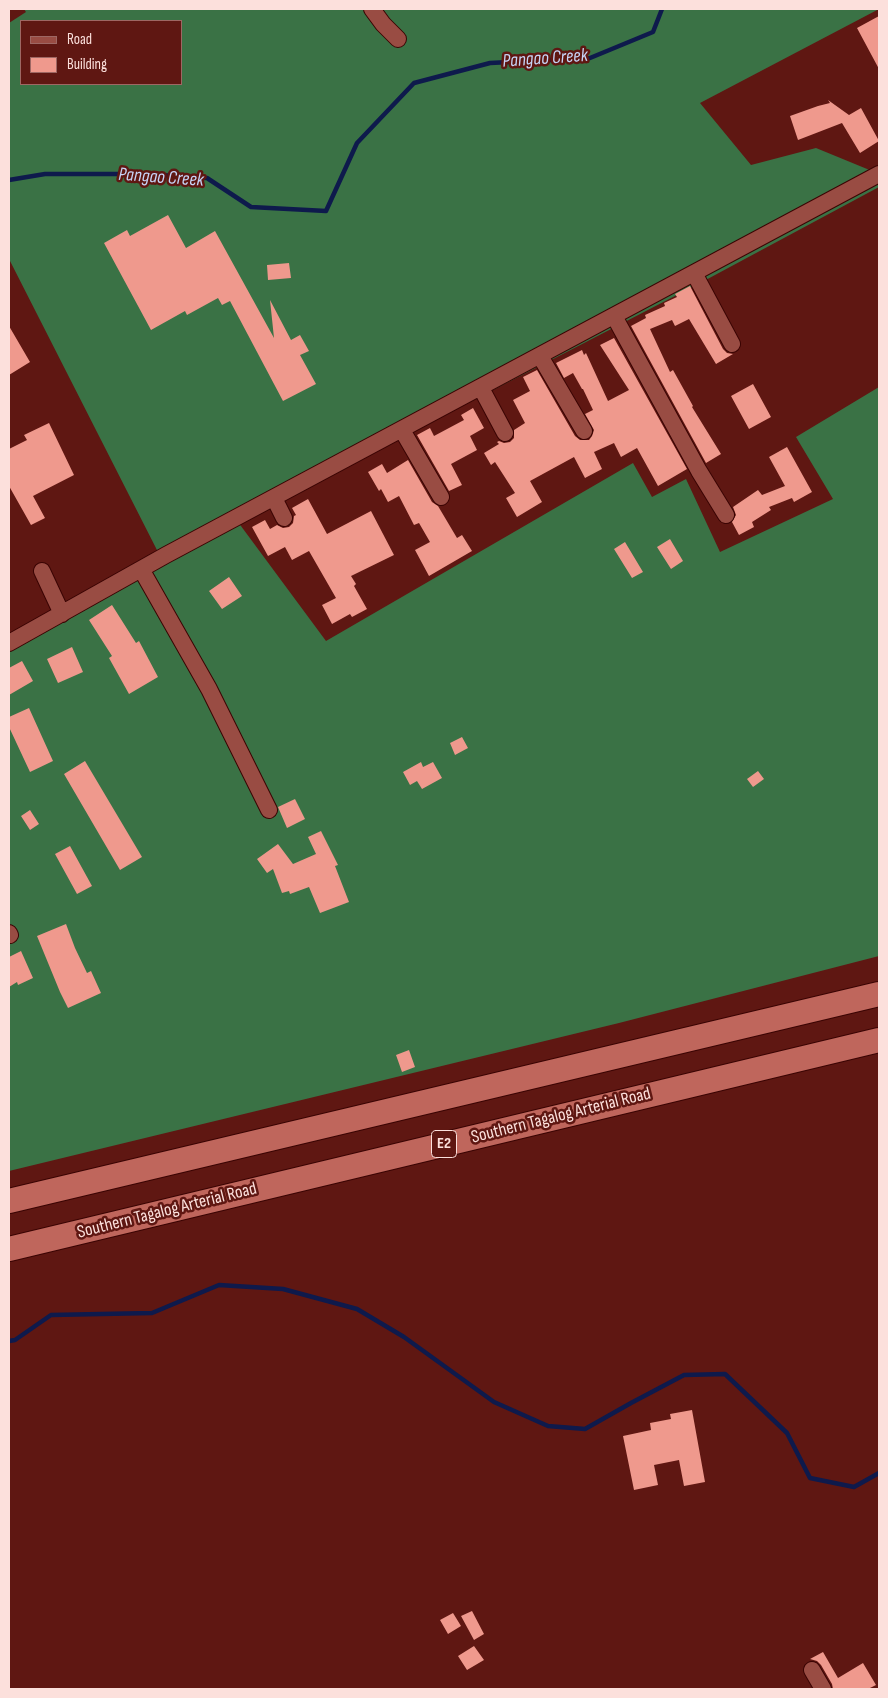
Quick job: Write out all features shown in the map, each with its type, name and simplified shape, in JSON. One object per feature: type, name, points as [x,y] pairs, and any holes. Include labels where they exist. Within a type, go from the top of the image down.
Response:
[{"type":"highway","points":[[9,1201],[879,994]]},
{"type":"highway","name":"Southern Tagalog Arterial Road","points":[[9,1249],[879,1040]]},
{"type":"street","points":[[372,9],[398,40]]},
{"type":"street","points":[[9,643],[142,569],[879,174]]},
{"type":"street","points":[[694,273],[732,344]]},
{"type":"street","points":[[614,316],[699,471],[726,516]]},
{"type":"street","points":[[540,356],[584,431]]},
{"type":"street","points":[[480,388],[505,433]]},
{"type":"street","points":[[402,430],[441,497]]},
{"type":"street","points":[[274,498],[284,518]]},
{"type":"street","points":[[142,569],[209,690],[269,810]]},
{"type":"street","points":[[42,571],[62,614]]},
{"type":"street","points":[[812,1670],[823,1689]]},
{"type":"green space","points":[[24,9],[879,9],[700,103],[751,165],[816,148],[872,171],[879,168],[879,187],[702,282],[238,522],[326,641],[633,463],[652,497],[686,479],[720,552],[833,499],[796,437],[879,387],[879,956],[619,1023],[9,1171],[9,635],[159,554],[9,259],[9,23],[26,12]]},
{"type":"building","points":[[879,16],[879,69],[857,28]]},
{"type":"building","points":[[828,100],[849,115],[861,108],[879,141],[860,153],[842,123],[798,140],[790,116],[830,103]]},
{"type":"building","points":[[168,215],[186,248],[215,231],[274,338],[270,300],[291,340],[300,335],[309,351],[300,355],[316,384],[283,401],[230,301],[222,305],[218,298],[187,315],[185,311],[151,330],[104,243],[127,230],[130,236]]},
{"type":"building","points":[[289,263],[291,278],[268,280],[267,265]]},
{"type":"building","points":[[690,286],[723,349],[727,353],[733,354],[716,364],[689,319],[675,326],[672,320],[650,329],[670,372],[673,370],[692,407],[721,454],[706,463],[631,326],[646,318],[645,315],[665,306],[664,303],[677,297],[675,294]]},
{"type":"building","points":[[9,326],[30,362],[9,375]]},
{"type":"building","points":[[614,338],[687,469],[658,486],[637,448],[621,457],[614,443],[594,452],[602,469],[585,478],[574,457],[530,481],[542,502],[517,517],[506,498],[515,493],[495,462],[491,465],[484,453],[499,444],[497,442],[499,441],[504,443],[510,442],[514,438],[514,430],[525,423],[513,400],[530,391],[523,377],[537,370],[575,436],[580,440],[589,440],[594,430],[585,414],[593,410],[573,373],[564,378],[556,363],[582,350],[584,355],[586,353],[608,401],[629,390],[600,345]]},
{"type":"building","points":[[753,384],[771,417],[749,429],[731,396]]},
{"type":"building","points":[[473,408],[484,428],[470,436],[477,450],[451,464],[462,485],[449,491],[417,435],[430,428],[434,436],[464,420],[461,415]]},
{"type":"building","points":[[49,423],[74,475],[33,496],[45,518],[31,525],[9,486],[9,449],[27,440],[24,435]]},
{"type":"building","points":[[787,447],[812,492],[794,502],[792,498],[769,507],[771,510],[752,522],[754,527],[739,535],[732,522],[736,515],[733,507],[758,490],[762,495],[785,486],[769,457]]},
{"type":"building","points":[[408,460],[432,502],[438,506],[457,538],[462,535],[472,551],[429,576],[415,550],[430,542],[419,523],[414,525],[399,496],[388,502],[368,472],[382,464],[387,473]]},
{"type":"building","points":[[308,499],[327,534],[371,511],[394,555],[351,576],[356,584],[354,586],[367,609],[352,617],[350,614],[332,624],[322,605],[336,598],[309,551],[292,560],[285,547],[268,556],[252,527],[265,520],[270,529],[277,525],[283,528],[289,527],[296,515],[292,508]]},
{"type":"building","points":[[670,539],[683,561],[671,569],[657,547]]},
{"type":"building","points":[[625,542],[643,572],[632,578],[614,549]]},
{"type":"building","points":[[229,577],[242,596],[222,609],[209,591]]},
{"type":"building","points":[[112,605],[136,643],[139,641],[158,677],[129,694],[109,658],[112,656],[89,620]]},
{"type":"building","points":[[72,647],[83,672],[58,683],[47,659]]},
{"type":"building","points":[[22,661],[33,681],[9,695],[9,668]]},
{"type":"building","points":[[29,708],[53,761],[30,772],[9,727],[9,717]]},
{"type":"building","points":[[462,737],[468,748],[455,755],[450,743]]},
{"type":"building","points":[[85,761],[142,857],[120,870],[64,774]]},
{"type":"building","points":[[421,762],[423,767],[433,762],[442,778],[422,789],[417,781],[410,785],[403,772]]},
{"type":"building","points":[[758,771],[764,779],[753,787],[747,779]]},
{"type":"building","points":[[295,799],[305,819],[287,828],[278,807]]},
{"type":"building","points":[[30,810],[39,824],[30,830],[21,816]]},
{"type":"building","points":[[321,831],[338,865],[335,866],[349,902],[320,913],[309,887],[290,894],[289,891],[282,893],[273,869],[267,873],[257,859],[278,844],[293,864],[316,854],[308,837]]},
{"type":"building","points":[[70,846],[92,886],[77,894],[55,854]]},
{"type":"building","points":[[66,924],[87,973],[91,971],[101,993],[68,1008],[37,936]]},
{"type":"building","points":[[21,951],[33,978],[18,985],[17,982],[9,987],[9,957]]},
{"type":"building","points":[[409,1050],[415,1067],[402,1072],[396,1055]]},
{"type":"building","points":[[692,1410],[705,1482],[684,1486],[679,1460],[654,1465],[658,1485],[634,1490],[623,1436],[651,1430],[650,1423],[671,1419],[670,1414]]},
{"type":"building","points":[[472,1611],[484,1634],[474,1640],[461,1616]]},
{"type":"building","points":[[453,1613],[461,1626],[448,1634],[440,1620]]},
{"type":"building","points":[[474,1646],[484,1660],[467,1670],[458,1656]]},
{"type":"building","points":[[823,1652],[838,1678],[863,1663],[876,1685],[868,1689],[833,1689],[821,1665],[817,1661],[810,1659]]},
{"type":"waterway","name":"Pangao Creek","points":[[9,180],[45,174],[143,174],[207,178],[251,207],[326,211],[357,143],[414,83],[490,63],[590,58],[653,32],[662,9]]},
{"type":"waterway","points":[[9,1341],[15,1340],[51,1315],[152,1313],[219,1285],[283,1289],[357,1309],[404,1337],[494,1402],[548,1426],[585,1429],[684,1375],[725,1374],[787,1433],[810,1478],[854,1487],[879,1473]]}]
